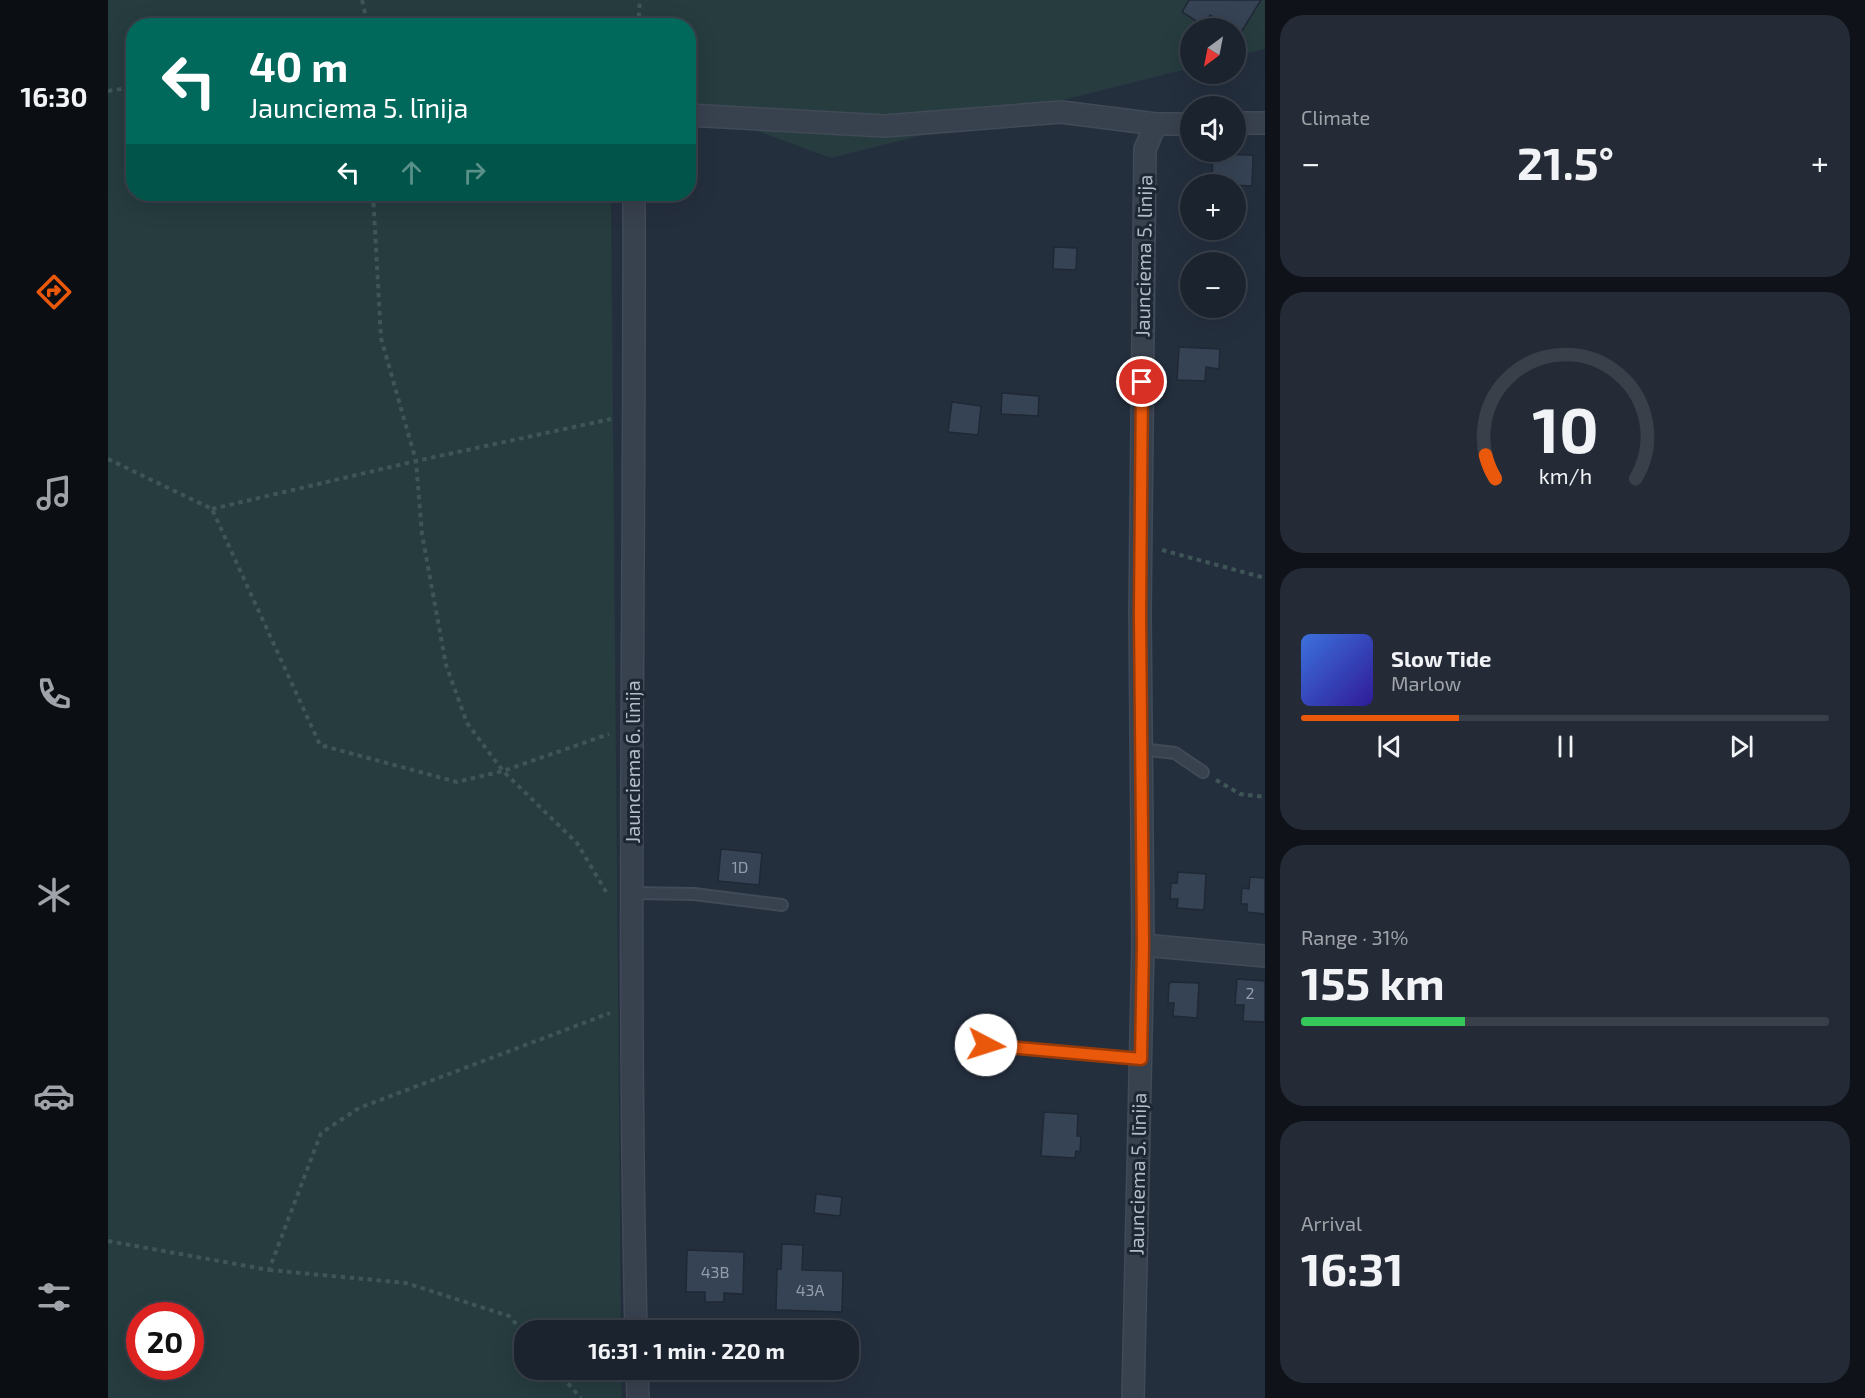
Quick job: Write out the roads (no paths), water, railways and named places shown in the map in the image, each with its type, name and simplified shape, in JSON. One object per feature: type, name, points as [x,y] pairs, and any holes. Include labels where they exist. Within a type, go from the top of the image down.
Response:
[{"type":"street","points":[[696,116],[885,126],[1061,112],[1156,124],[1180,123]]},
{"type":"street","points":[[1246,123],[1265,123]]},
{"type":"street","name":"Jaunciema 5. līnija","points":[[1133,1398],[1143,945],[1140,544],[1145,149],[1156,124]]},
{"type":"street","name":"Jaunciema 6. līnija","points":[[634,201],[634,726],[631,935],[636,1320]]},
{"type":"street","points":[[1143,945],[1265,956]]},
{"type":"street","points":[[637,1380],[638,1398]]},
{"type":"lane","points":[[1141,749],[1175,753],[1203,772]]},
{"type":"lane","points":[[633,893],[694,894],[782,905]]},
{"type":"lane","points":[[986,1045],[1141,1059]]}]
